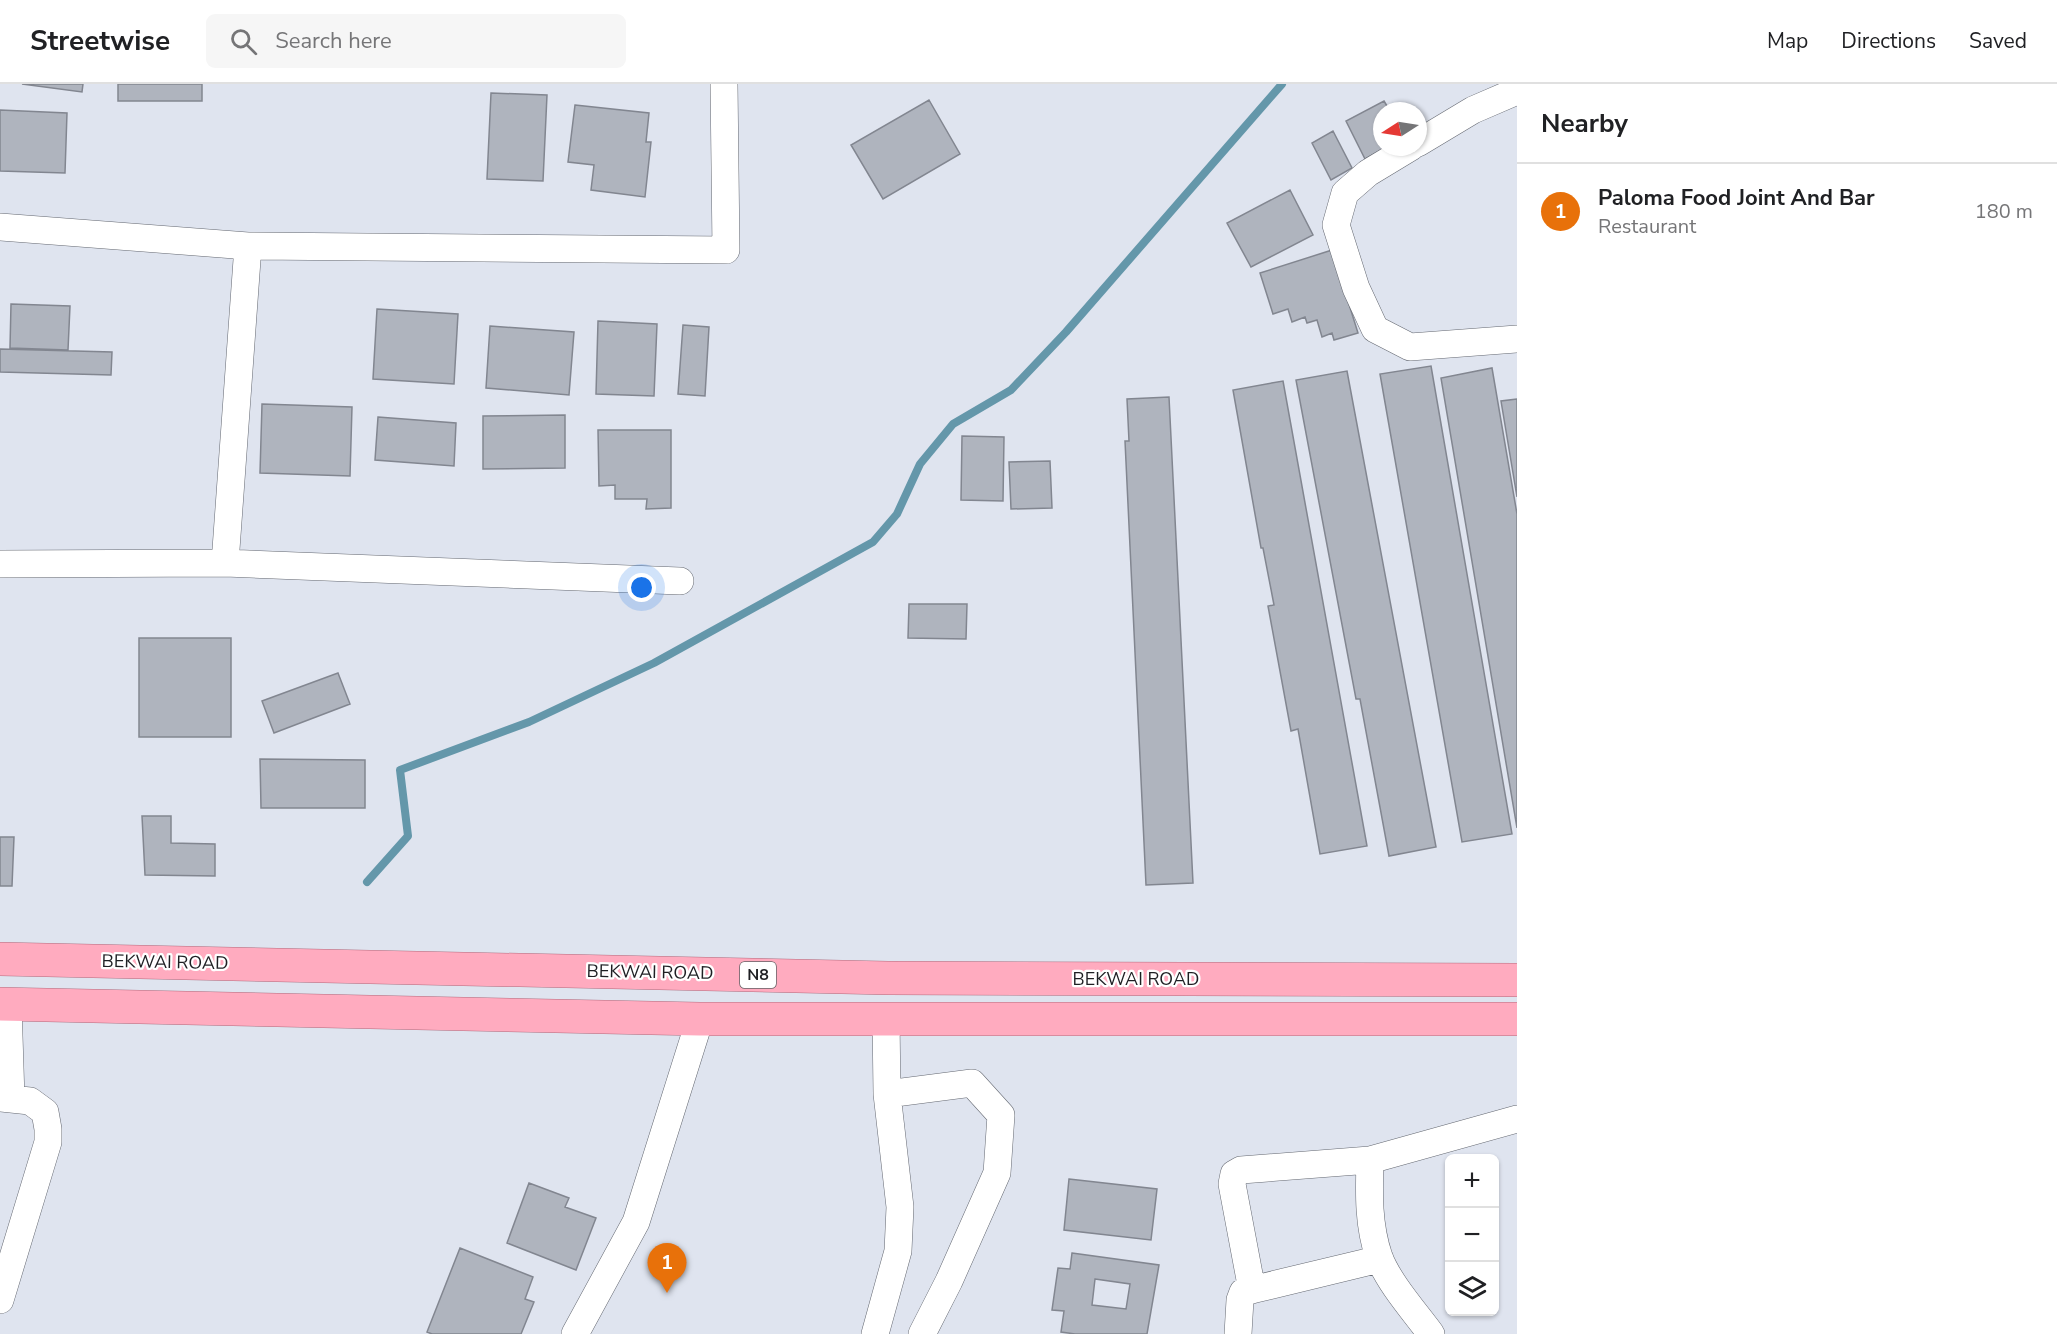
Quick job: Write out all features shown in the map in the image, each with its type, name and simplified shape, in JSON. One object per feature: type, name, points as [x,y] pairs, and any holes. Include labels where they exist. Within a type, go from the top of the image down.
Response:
[{"type":"highway","name":"BEKWAI ROAD","points":[[0,959],[888,978],[1517,980]]},
{"type":"highway","points":[[4,1004],[700,1019],[1517,1019]]},
{"type":"street","points":[[0,227],[248,246],[726,250],[724,84]]},
{"type":"street","points":[[1427,138],[1473,110],[1517,91]]},
{"type":"street","points":[[1396,156],[1368,172],[1345,194],[1336,225],[1356,288],[1375,329],[1410,347],[1517,339]]},
{"type":"street","points":[[225,563],[248,246]]},
{"type":"street","points":[[0,564],[225,563],[680,581]]},
{"type":"street","points":[[0,1300],[48,1142],[45,1112],[30,1101],[6,1098],[4,1004]]},
{"type":"street","points":[[875,1334],[898,1251],[900,1207],[887,1094],[886,1018]]},
{"type":"street","points":[[575,1334],[636,1222],[700,1019]]},
{"type":"street","points":[[887,1094],[972,1083],[1001,1115],[997,1173],[950,1281],[922,1334]]},
{"type":"street","points":[[1252,1290],[1232,1184],[1234,1174],[1241,1170],[1370,1160],[1517,1119]]},
{"type":"street","points":[[1370,1160],[1370,1222],[1380,1258],[1398,1290],[1431,1334]]},
{"type":"street","points":[[1238,1334],[1240,1300],[1244,1292],[1380,1258]]},
{"type":"building","points":[[22,84],[83,84],[82,92]]},
{"type":"building","points":[[118,84],[202,84],[202,101],[118,101]]},
{"type":"building","points":[[491,93],[547,95],[543,181],[487,179]]},
{"type":"building","points":[[929,100],[960,154],[883,199],[851,145]]},
{"type":"building","points":[[575,105],[649,113],[646,142],[651,142],[645,197],[591,190],[594,165],[568,162]]},
{"type":"building","points":[[1373,107],[1373,155],[1365,159],[1346,121]]},
{"type":"building","points":[[0,110],[67,113],[65,173],[0,171]]},
{"type":"building","points":[[1333,131],[1352,168],[1331,180],[1312,143]]},
{"type":"building","points":[[1290,190],[1313,235],[1251,267],[1227,223]]},
{"type":"building","points":[[1332,250],[1358,333],[1334,340],[1332,333],[1322,337],[1317,320],[1307,323],[1305,317],[1292,322],[1288,309],[1273,314],[1260,273]]},
{"type":"building","points":[[11,304],[70,306],[68,350],[10,348]]},
{"type":"building","points":[[377,309],[458,314],[454,384],[373,379]]},
{"type":"building","points":[[598,321],[657,324],[654,396],[596,394]]},
{"type":"building","points":[[683,325],[709,327],[705,396],[678,394]]},
{"type":"building","points":[[490,326],[574,332],[569,395],[486,388]]},
{"type":"building","points":[[0,349],[112,352],[111,375],[0,372]]},
{"type":"building","points":[[1431,366],[1512,834],[1462,842],[1380,374]]},
{"type":"building","points":[[1492,368],[1517,514],[1517,828],[1441,378]]},
{"type":"building","points":[[1347,371],[1436,847],[1389,856],[1360,699],[1356,699],[1296,380]]},
{"type":"building","points":[[1283,381],[1367,846],[1320,854],[1298,729],[1291,731],[1268,606],[1274,605],[1263,548],[1261,548],[1233,390]]},
{"type":"building","points":[[1169,397],[1193,883],[1146,885],[1125,441],[1129,441],[1127,399]]},
{"type":"building","points":[[1517,399],[1517,497],[1501,401]]},
{"type":"building","points":[[262,404],[352,407],[350,476],[260,473]]},
{"type":"building","points":[[565,415],[565,468],[483,469],[483,416]]},
{"type":"building","points":[[378,417],[456,423],[454,466],[375,460]]},
{"type":"building","points":[[598,430],[671,430],[671,508],[646,509],[647,499],[615,499],[615,485],[599,486]]},
{"type":"building","points":[[962,436],[1004,437],[1003,501],[961,500]]},
{"type":"building","points":[[1050,461],[1052,508],[1011,509],[1009,462]]},
{"type":"building","points":[[909,604],[967,604],[966,639],[908,638]]},
{"type":"building","points":[[139,638],[231,638],[231,737],[139,737]]},
{"type":"building","points":[[338,673],[350,704],[274,733],[262,701]]},
{"type":"building","points":[[260,759],[365,760],[365,808],[261,808]]},
{"type":"building","points":[[142,816],[171,816],[171,843],[215,844],[215,876],[145,875]]},
{"type":"building","points":[[0,837],[14,837],[12,886],[0,886]]},
{"type":"building","points":[[1069,1179],[1157,1189],[1151,1240],[1064,1230]]},
{"type":"building","points":[[529,1183],[569,1198],[565,1207],[596,1218],[576,1270],[507,1243]]},
{"type":"building","points":[[460,1248],[533,1277],[525,1299],[534,1302],[521,1334],[432,1334],[427,1332]]},
{"type":"building","points":[[1072,1253],[1159,1265],[1147,1334],[1061,1332],[1064,1311],[1052,1310],[1058,1268],[1070,1269]],"holes":[[[1095,1279],[1130,1284],[1126,1309],[1092,1305]]]},
{"type":"waterway","points":[[367,882],[408,836],[400,770],[529,722],[654,663],[873,542],[897,514],[920,464],[953,424],[1011,390],[1066,332],[1282,84]]},
{"type":"place","name":"Paloma Food Joint And Bar","points":[[667,1293]]}]
